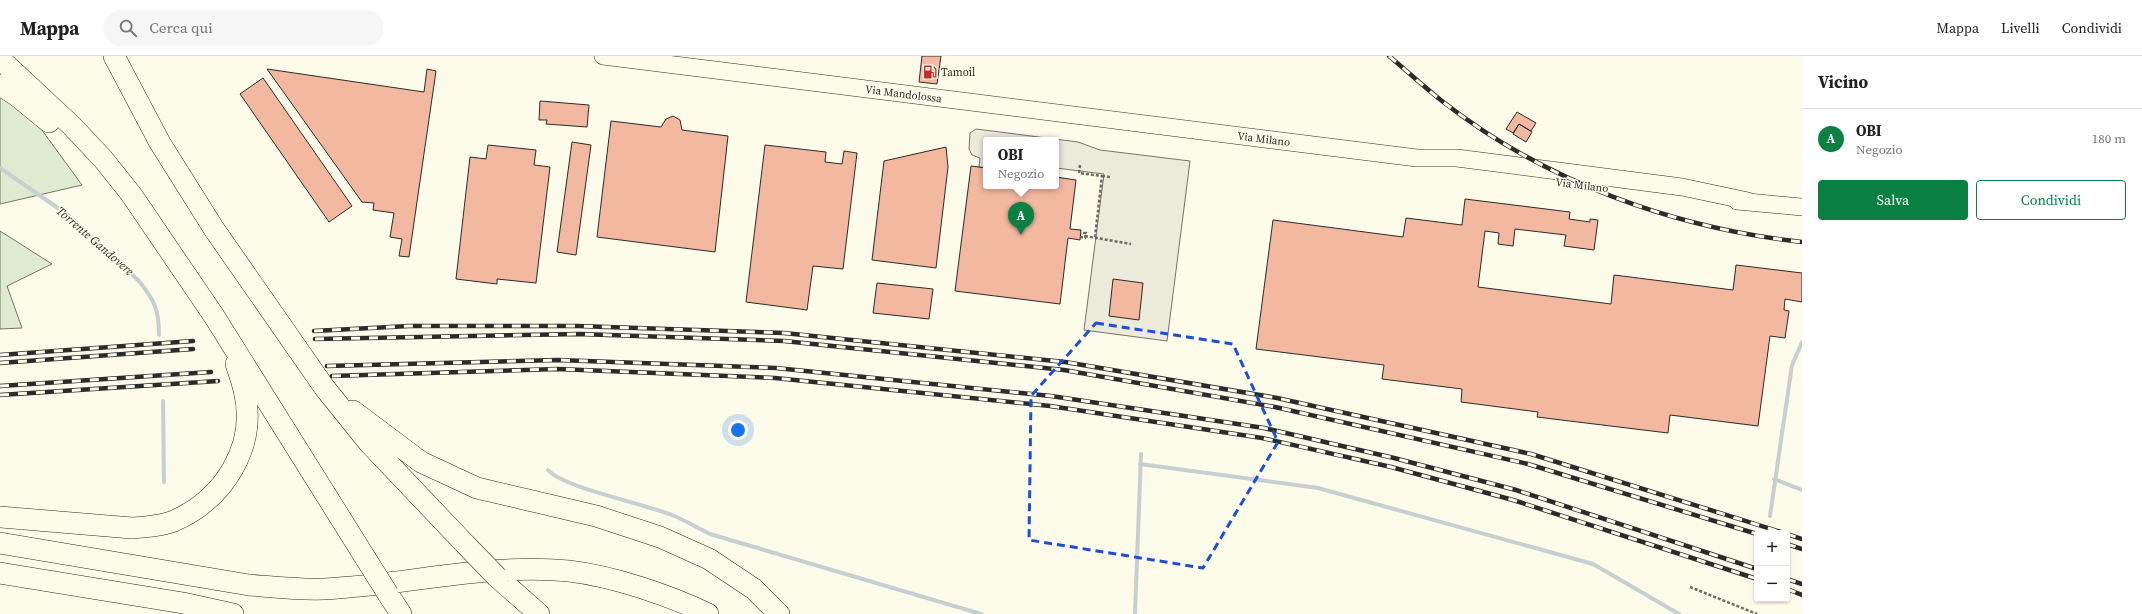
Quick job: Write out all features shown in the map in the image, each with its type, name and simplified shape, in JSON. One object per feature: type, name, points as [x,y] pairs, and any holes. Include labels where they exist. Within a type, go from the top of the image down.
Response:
[{"type":"highway","points":[[114,56],[160,143],[214,229],[324,387],[369,443],[497,577],[539,614]]},
{"type":"highway","points":[[0,59],[72,126],[103,159],[131,194],[214,316],[401,614]]},
{"type":"highway","points":[[0,85],[16,95],[62,132],[128,197],[154,229]]},
{"type":"highway","points":[[0,517],[106,527],[132,528],[153,526],[172,521],[193,511],[213,496],[228,478],[240,455],[246,413],[245,391],[234,358],[214,316]]},
{"type":"highway","points":[[324,387],[421,462],[477,488],[596,516],[660,537],[708,559],[754,589],[779,614]]},
{"type":"highway","points":[[0,543],[249,585],[286,588],[324,589],[466,573],[524,570],[570,571],[602,578],[658,594],[688,604],[708,614]]},
{"type":"highway","points":[[524,570],[597,584],[630,595],[672,614]]},
{"type":"highway","points":[[0,573],[53,580],[233,614]]},
{"type":"highway","points":[[53,580],[175,614]]},
{"type":"main road","name":"Via Mandolossa","points":[[603,56],[1205,131]]},
{"type":"main road","name":"Via Milano","points":[[1205,131],[1417,158],[1457,158],[1682,188],[1748,201],[1802,208]]},
{"type":"path","points":[[1080,164],[1079,173],[1110,177]]},
{"type":"path","points":[[1095,237],[1102,176]]},
{"type":"path","points":[[1081,233],[1086,233],[1085,236]]},
{"type":"path","points":[[1080,238],[1085,238],[1085,236],[1095,237],[1132,244]]},
{"type":"path","points":[[1690,587],[1757,614]]},
{"type":"highlighted area","points":[[1096,323],[1233,344],[1278,442],[1203,568],[1029,540],[1031,396]]},
{"type":"green space","points":[[0,96],[28,111],[82,185],[0,204]]},
{"type":"green space","points":[[0,231],[52,264],[7,286],[22,328],[0,329]]},
{"type":"shaded area","points":[[976,129],[1039,137],[983,137],[983,168],[979,167],[980,158],[972,155],[969,149],[970,133]]},
{"type":"shaded area","points":[[1059,140],[1078,142],[1100,150],[1190,161],[1167,341],[1084,330],[1104,174],[1059,168]]},
{"type":"building","points":[[922,56],[941,56],[937,84],[919,82]]},
{"type":"building","points":[[267,69],[424,92],[427,69],[436,71],[409,257],[399,256],[402,239],[390,237],[394,213],[373,210],[374,203],[362,202]]},
{"type":"building","points":[[263,78],[352,206],[329,222],[240,94]]},
{"type":"building","points":[[540,101],[589,105],[587,127],[546,124],[547,120],[539,120]]},
{"type":"building","points":[[1517,112],[1536,123],[1531,131],[1519,124],[1513,133],[1506,129]]},
{"type":"building","points":[[673,116],[680,120],[682,130],[728,136],[715,252],[597,237],[611,121],[661,127],[666,119]]},
{"type":"building","points":[[1519,124],[1532,132],[1526,142],[1513,134]]},
{"type":"building","points":[[572,142],[591,145],[576,255],[557,252]]},
{"type":"building","points":[[488,145],[536,150],[534,165],[550,167],[536,283],[497,279],[497,284],[456,279],[470,157],[486,159]]},
{"type":"building","points":[[765,145],[826,152],[825,162],[842,164],[844,151],[857,153],[843,269],[813,266],[807,310],[746,302]]},
{"type":"building","points":[[946,147],[948,167],[936,268],[872,260],[884,161]]},
{"type":"building","points":[[971,166],[983,168],[983,189],[1059,189],[1059,177],[1076,180],[1070,229],[1081,230],[1080,240],[1068,238],[1060,304],[955,291]]},
{"type":"building","points":[[1465,199],[1570,212],[1569,219],[1590,222],[1590,219],[1598,220],[1594,250],[1564,246],[1566,235],[1515,229],[1513,246],[1498,244],[1499,233],[1485,231],[1478,287],[1611,304],[1614,275],[1733,290],[1736,265],[1802,273],[1802,302],[1785,299],[1784,310],[1789,311],[1785,338],[1770,336],[1758,426],[1670,415],[1668,433],[1537,417],[1538,412],[1461,402],[1462,389],[1382,379],[1384,365],[1256,349],[1273,220],[1403,237],[1406,218],[1462,225]]},
{"type":"building","points":[[1113,279],[1143,283],[1139,320],[1109,316]]},
{"type":"building","points":[[877,283],[933,289],[929,319],[873,313]]},
{"type":"waterway","name":"Torrente Gandovere","points":[[0,168],[68,215],[139,281],[149,294],[155,306],[159,335]]},
{"type":"waterway","points":[[1770,516],[1792,365],[1802,342]]},
{"type":"waterway","name":"Torrente Gandovere","points":[[163,401],[164,482]]},
{"type":"waterway","points":[[1135,614],[1141,454]]},
{"type":"waterway","points":[[1140,464],[1318,488],[1593,564],[1679,614]]},
{"type":"waterway","points":[[548,470],[557,477],[570,483],[672,515],[710,534],[981,614]]},
{"type":"waterway","points":[[1774,479],[1802,490]]},
{"type":"railway","points":[[1389,56],[1442,101],[1482,130],[1567,178],[1613,197],[1659,213],[1754,235],[1802,242]]},
{"type":"railway","points":[[314,331],[409,326],[578,326],[784,333],[1065,362],[1277,398],[1531,454],[1774,530]]},
{"type":"railway","points":[[315,339],[579,334],[784,341],[1064,370],[1275,407],[1528,464],[1754,533]]},
{"type":"railway","points":[[0,355],[193,341]]},
{"type":"railway","points":[[0,363],[193,349]]},
{"type":"railway","points":[[327,366],[558,360],[776,368],[1051,396],[1264,428],[1394,458],[1516,490],[1754,568]]},
{"type":"railway","points":[[332,376],[558,369],[775,378],[1050,406],[1262,438],[1391,467],[1513,500],[1754,578]]},
{"type":"railway","points":[[0,386],[211,372]]},
{"type":"railway","points":[[0,395],[218,381]]},
{"type":"railway","points":[[1790,535],[1802,539]]},
{"type":"railway","points":[[1790,545],[1802,549]]},
{"type":"railway","points":[[1790,580],[1802,584]]},
{"type":"railway","points":[[1790,590],[1802,595]]},
{"type":"place","name":"Tamoil","points":[[930,72]]},
{"type":"place","name":"OBI","points":[[1021,235]]}]
